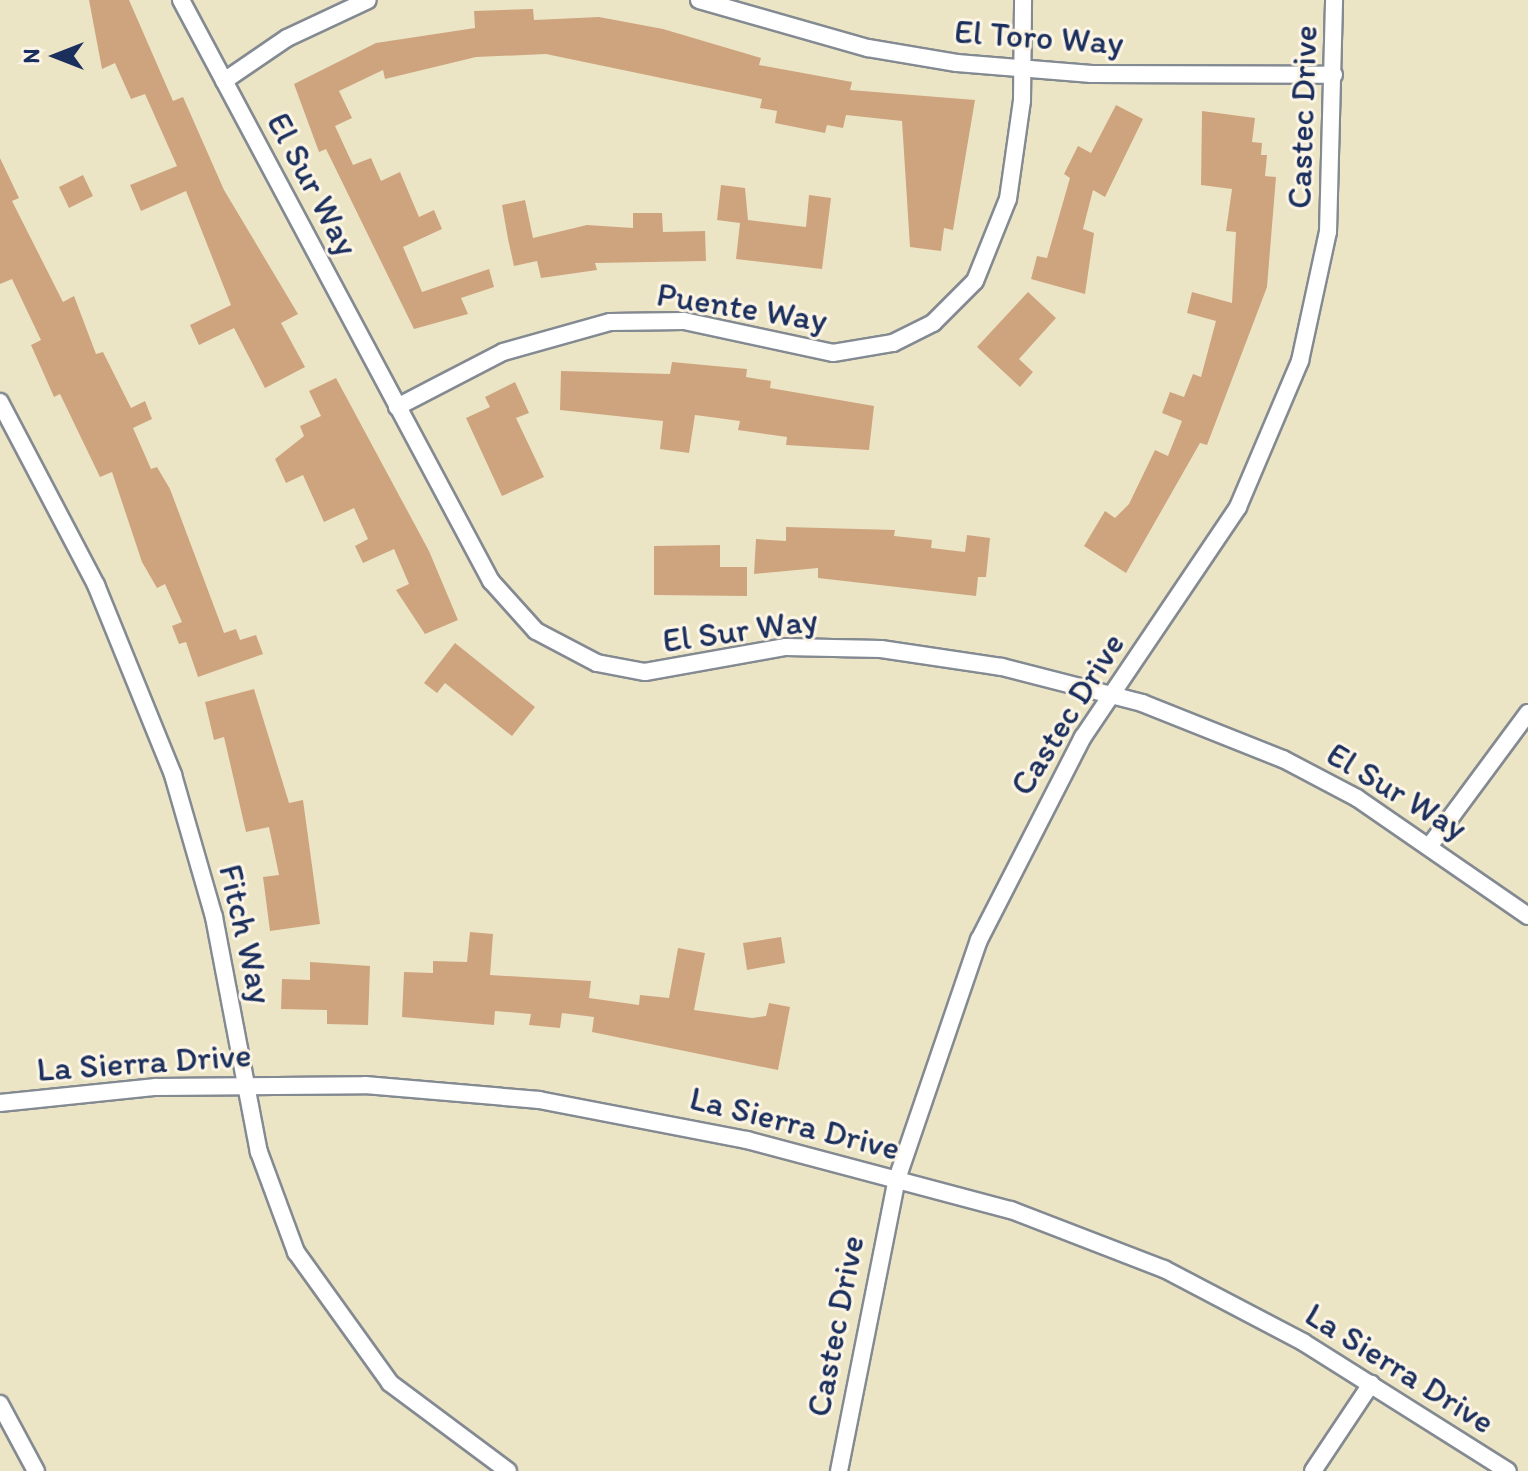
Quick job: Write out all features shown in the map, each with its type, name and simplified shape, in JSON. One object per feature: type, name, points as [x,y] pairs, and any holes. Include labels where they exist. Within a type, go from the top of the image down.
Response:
[{"type":"street","name":"El Sur Way","points":[[181,0],[500,595],[536,631],[586,659],[679,672],[786,647],[881,649],[1002,667],[1109,695],[1283,759],[1431,844],[1528,916]]},
{"type":"street","points":[[224,81],[287,38],[368,0]]},
{"type":"street","name":"El Toro Way","points":[[699,0],[868,48],[1022,70],[1334,75]]},
{"type":"street","name":"Puente Way","points":[[397,407],[503,352],[610,322],[684,321],[833,353],[920,331],[975,281],[996,241],[1018,140],[1023,0]]},
{"type":"street","name":"Castec Drive","points":[[839,1471],[897,1179],[979,940],[1109,695],[1210,552],[1283,411],[1328,232],[1334,0]]},
{"type":"street","name":"Fitch Way","points":[[0,402],[96,585],[173,775],[214,917],[245,1084],[275,1203],[323,1299],[399,1392],[508,1471]]},
{"type":"street","points":[[1431,844],[1528,713]]},
{"type":"street","name":"La Sierra Drive","points":[[0,1103],[245,1084],[539,1100],[747,1140],[1011,1210],[1164,1269],[1371,1384],[1508,1471]]},
{"type":"street","points":[[1313,1471],[1371,1384]]},
{"type":"street","points":[[0,1404],[36,1471]]},
{"type":"building","points":[[89,0],[129,0],[173,101],[183,97],[224,190],[298,314],[281,323],[305,367],[265,388],[234,328],[199,345],[190,325],[231,305],[186,191],[141,211],[130,185],[177,166],[145,94],[131,99],[115,63],[102,69]]},
{"type":"building","points":[[533,9],[534,20],[599,17],[663,29],[761,58],[759,65],[852,82],[850,90],[975,100],[953,230],[944,228],[941,251],[910,247],[902,121],[846,115],[843,128],[827,125],[825,133],[775,123],[777,111],[760,108],[762,99],[546,54],[476,57],[385,79],[383,70],[339,91],[352,118],[335,126],[353,165],[371,158],[381,181],[400,172],[419,217],[434,210],[442,229],[403,247],[422,292],[489,269],[494,287],[461,298],[468,314],[414,329],[326,149],[319,152],[294,84],[376,43],[475,28],[474,11]]},
{"type":"building","points":[[1116,105],[1143,119],[1105,197],[1093,190],[1083,229],[1094,233],[1085,294],[1031,279],[1037,256],[1047,258],[1070,178],[1064,174],[1078,146],[1091,153]]},
{"type":"building","points":[[1202,111],[1255,118],[1252,142],[1262,143],[1261,155],[1267,155],[1265,176],[1276,177],[1267,287],[1207,445],[1200,443],[1126,573],[1084,546],[1105,511],[1115,518],[1129,504],[1155,450],[1168,456],[1182,421],[1162,413],[1170,392],[1184,397],[1193,374],[1201,377],[1216,321],[1187,313],[1192,292],[1232,303],[1236,232],[1226,231],[1232,189],[1201,185]]},
{"type":"building","points":[[0,158],[19,198],[12,201],[63,302],[74,296],[96,354],[103,352],[131,408],[145,401],[152,419],[133,428],[151,469],[157,467],[170,489],[224,633],[236,629],[240,640],[256,635],[263,654],[198,677],[186,642],[179,644],[172,626],[182,622],[165,584],[157,588],[142,562],[112,472],[100,477],[60,394],[54,397],[31,345],[41,340],[12,279],[0,284]]},
{"type":"building","points":[[83,175],[93,196],[69,208],[59,187]]},
{"type":"building","points":[[721,185],[745,188],[748,220],[806,227],[809,195],[831,198],[822,269],[736,259],[740,223],[717,220]]},
{"type":"building","points":[[525,200],[533,238],[587,225],[633,228],[633,213],[662,213],[663,232],[705,231],[706,261],[595,263],[597,270],[541,278],[537,261],[514,266],[508,239],[502,205]]},
{"type":"building","points":[[1028,292],[1056,318],[1019,359],[1033,372],[1020,387],[977,347]]},
{"type":"building","points":[[672,362],[747,369],[746,377],[771,381],[770,388],[874,406],[869,450],[786,445],[787,437],[738,430],[740,421],[695,415],[689,453],[660,449],[663,421],[560,410],[561,371],[670,374]]},
{"type":"building","points":[[336,378],[429,551],[458,620],[425,634],[396,590],[409,584],[394,549],[363,563],[355,546],[368,539],[354,508],[324,522],[303,475],[286,483],[275,459],[304,436],[300,426],[321,416],[309,391]]},
{"type":"building","points":[[515,382],[529,413],[516,418],[544,477],[502,496],[466,418],[490,407],[485,397]]},
{"type":"building","points":[[786,527],[895,530],[894,536],[932,540],[931,548],[965,552],[967,535],[990,538],[986,577],[978,577],[976,596],[818,578],[818,568],[754,574],[756,539],[786,541]]},
{"type":"building","points":[[720,545],[720,567],[747,567],[747,596],[654,595],[654,546]]},
{"type":"building","points":[[455,643],[535,707],[512,736],[445,683],[437,693],[424,683]]},
{"type":"building","points":[[254,689],[289,803],[303,800],[320,924],[270,931],[263,877],[279,875],[269,827],[246,832],[224,737],[214,740],[205,702]]},
{"type":"building","points":[[470,932],[493,934],[490,975],[591,981],[589,998],[639,1005],[640,995],[669,998],[678,948],[705,953],[694,1010],[752,1018],[766,1016],[769,1003],[790,1007],[778,1070],[592,1032],[594,1017],[562,1013],[560,1028],[529,1025],[531,1014],[495,1011],[494,1025],[402,1017],[404,972],[433,973],[433,961],[467,962]]},
{"type":"building","points":[[781,937],[785,963],[747,970],[743,943]]},
{"type":"building","points":[[310,962],[370,966],[368,1025],[327,1024],[327,1010],[281,1009],[282,979],[310,980]]}]
